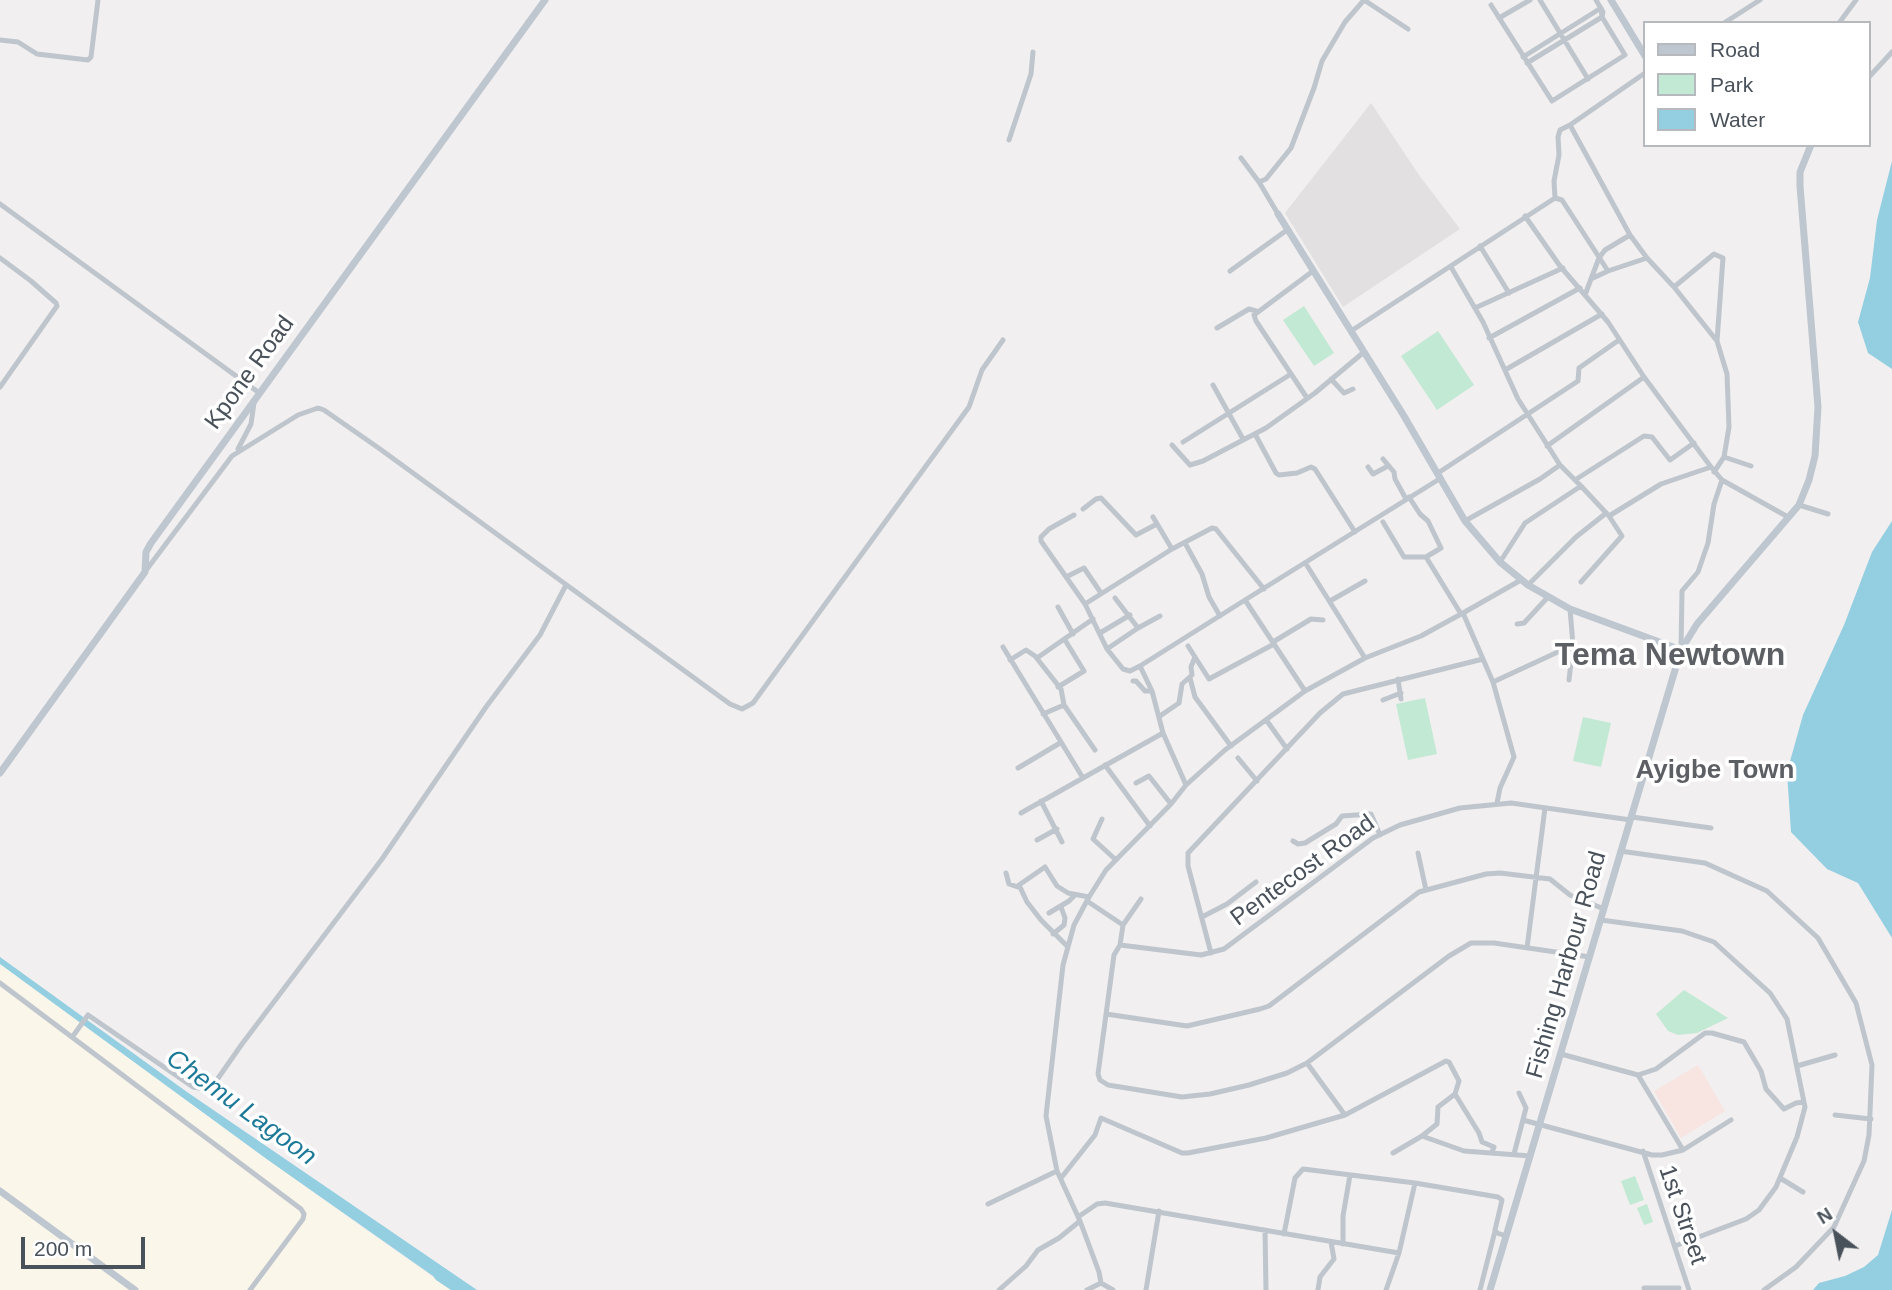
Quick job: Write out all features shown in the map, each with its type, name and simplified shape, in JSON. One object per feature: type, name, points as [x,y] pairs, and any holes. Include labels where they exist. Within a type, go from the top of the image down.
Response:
[{"type":"street","points":[[0,40],[18,42],[37,54],[88,60],[91,57],[98,0]]},
{"type":"street","name":"Kpone Road","points":[[0,774],[147,569],[146,552],[150,543],[545,0]]},
{"type":"street","points":[[1259,182],[1266,179],[1291,148],[1322,61],[1342,26],[1364,0],[1408,29]]},
{"type":"street","points":[[1499,19],[1530,0]]},
{"type":"street","points":[[1540,0],[1588,79]]},
{"type":"street","points":[[1491,5],[1552,101],[1625,55],[1596,0]]},
{"type":"street","points":[[1727,21],[1760,0]]},
{"type":"street","points":[[1527,63],[1564,40],[1612,2],[1644,54]]},
{"type":"street","points":[[1840,21],[1852,2]]},
{"type":"street","points":[[1523,57],[1602,12]]},
{"type":"street","points":[[1009,140],[1031,74],[1032,52]]},
{"type":"street","points":[[1871,76],[1892,52]]},
{"type":"street","points":[[1555,198],[1554,181],[1560,130],[1644,74]]},
{"type":"street","points":[[1570,125],[1630,235],[1717,341]]},
{"type":"street","points":[[1810,147],[1800,173],[1800,186],[1817,426],[1815,456],[1799,505],[1828,514]]},
{"type":"street","points":[[1241,158],[1259,182],[1465,521],[1500,562],[1524,583],[1570,609],[1681,650],[1682,591],[1698,572],[1708,543],[1714,504],[1722,480]]},
{"type":"street","points":[[1350,331],[1555,198],[1562,200],[1608,271]]},
{"type":"street","points":[[0,204],[258,392]]},
{"type":"street","points":[[1525,216],[1563,268],[1602,314],[1644,377],[1713,470],[1722,480],[1788,517]]},
{"type":"street","points":[[1230,271],[1287,230]]},
{"type":"street","points":[[1585,295],[1599,258],[1605,250],[1630,235]]},
{"type":"street","points":[[1480,246],[1509,293]]},
{"type":"street","points":[[1113,1290],[1101,1283],[1079,1219],[1057,1171],[1046,1116],[1053,1068],[1055,1019],[1068,947],[1074,925],[1088,899],[1107,870],[1186,785],[1231,746],[1305,691],[1365,658],[1421,636],[1524,583],[1576,537],[1607,515],[1661,484],[1713,470],[1724,457],[1729,427],[1727,374],[1717,341],[1723,258],[1714,254],[1674,287]]},
{"type":"street","points":[[0,258],[32,281],[57,306],[0,387]]},
{"type":"street","points":[[1591,279],[1647,258]]},
{"type":"street","points":[[1451,267],[1547,446],[1560,465],[1607,515],[1622,536],[1581,582]]},
{"type":"street","points":[[1475,309],[1563,268]]},
{"type":"street","points":[[1307,398],[1254,315],[1313,271]]},
{"type":"street","points":[[1489,338],[1580,288]]},
{"type":"street","points":[[1217,328],[1249,309],[1256,312]]},
{"type":"street","points":[[1505,370],[1602,314]]},
{"type":"street","points":[[237,452],[305,412],[318,408],[324,410],[730,704],[742,709],[750,705],[969,407],[982,370],[1003,340]]},
{"type":"street","points":[[1074,515],[1041,537],[1041,541],[1085,604],[1107,649],[1123,669],[1130,671],[1306,564],[1408,498],[1527,413],[1578,381],[1579,368],[1619,340]]},
{"type":"street","points":[[1172,445],[1190,465],[1203,461],[1255,434],[1331,380],[1363,352]]},
{"type":"street","points":[[1183,442],[1291,374]]},
{"type":"street","points":[[1547,446],[1644,377]]},
{"type":"street","points":[[1331,380],[1344,393],[1353,388]]},
{"type":"street","points":[[1213,385],[1243,439]]},
{"type":"street","points":[[147,569],[237,452],[251,424],[253,399]]},
{"type":"street","points":[[1255,434],[1279,475],[1311,467],[1315,469],[1355,532]]},
{"type":"street","points":[[1575,480],[1644,436],[1652,437],[1670,460],[1694,443]]},
{"type":"street","points":[[221,444],[223,467]]},
{"type":"street","points":[[1724,457],[1751,466]]},
{"type":"street","points":[[1383,459],[1394,472],[1398,485],[1428,521],[1441,548],[1426,557],[1404,557],[1383,522]]},
{"type":"street","points":[[1465,521],[1560,465]]},
{"type":"street","points":[[1368,467],[1373,474],[1388,466]]},
{"type":"street","points":[[1500,562],[1525,523],[1581,486]]},
{"type":"street","points":[[1083,509],[1101,498],[1136,534],[1157,524]]},
{"type":"street","name":"Fishing Harbour Road","points":[[1490,1290],[1681,650],[1697,624],[1799,505]]},
{"type":"street","points":[[1153,517],[1172,550]]},
{"type":"street","points":[[1085,604],[1208,530],[1216,530],[1265,589]]},
{"type":"street","points":[[1185,543],[1220,616]]},
{"type":"street","points":[[1426,557],[1462,614],[1493,682],[1514,757],[1500,788],[1497,803]]},
{"type":"street","points":[[1306,564],[1365,658]]},
{"type":"street","points":[[1066,577],[1084,568],[1101,593]]},
{"type":"street","points":[[1330,601],[1365,581]]},
{"type":"street","points":[[73,1036],[88,1015],[193,1087],[206,1089],[214,1084],[377,865],[486,707],[540,635],[566,585]]},
{"type":"street","points":[[1517,624],[1524,623],[1548,597]]},
{"type":"street","points":[[1115,598],[1138,628]]},
{"type":"street","points":[[1245,600],[1305,691]]},
{"type":"street","points":[[1058,607],[1073,634]]},
{"type":"street","points":[[1569,680],[1573,645],[1570,609]]},
{"type":"street","points":[[1100,633],[1130,615]]},
{"type":"street","points":[[1107,649],[1160,616]]},
{"type":"street","points":[[1037,658],[1093,620]]},
{"type":"street","points":[[1188,646],[1209,679],[1308,621],[1323,620]]},
{"type":"street","points":[[1058,687],[1084,671],[1065,640]]},
{"type":"street","points":[[1493,682],[1573,645]]},
{"type":"street","points":[[1003,648],[1083,778]]},
{"type":"street","points":[[1010,660],[1026,650],[1037,658],[1058,687],[1064,705],[1095,750]]},
{"type":"street","points":[[1195,657],[1190,678],[1195,697],[1231,746]]},
{"type":"street","points":[[1211,953],[1188,866],[1188,853],[1343,694],[1483,659]]},
{"type":"street","points":[[1140,666],[1152,691],[1163,733],[1186,785]]},
{"type":"street","points":[[1160,716],[1177,706],[1183,682],[1190,678]]},
{"type":"street","points":[[1382,700],[1401,696],[1398,679]]},
{"type":"street","points":[[1133,681],[1144,691],[1152,691]]},
{"type":"street","points":[[1043,714],[1064,705]]},
{"type":"street","points":[[1267,721],[1287,749]]},
{"type":"street","points":[[1021,813],[1163,733]]},
{"type":"street","points":[[1018,768],[1060,743]]},
{"type":"street","points":[[1238,758],[1257,780]]},
{"type":"street","points":[[1105,765],[1150,826]]},
{"type":"street","points":[[1136,783],[1149,776],[1171,804]]},
{"type":"street","points":[[1041,800],[1062,842]]},
{"type":"street","name":"Pentecost Road","points":[[1120,945],[1192,955],[1211,953],[1231,945],[1380,835],[1400,825],[1460,807],[1497,803],[1711,828]]},
{"type":"street","points":[[1527,948],[1545,808]]},
{"type":"street","points":[[1293,841],[1298,844],[1305,843],[1336,824],[1342,816],[1371,814],[1380,835]]},
{"type":"street","points":[[1102,819],[1093,839],[1116,860]]},
{"type":"street","points":[[1037,840],[1057,829]]},
{"type":"street","points":[[1620,851],[1705,863],[1767,891],[1818,938],[1850,991],[1861,1017],[1872,1065],[1871,1119],[1864,1161],[1834,1227],[1796,1267],[1764,1290]]},
{"type":"street","points":[[1418,853],[1426,890]]},
{"type":"street","points":[[1018,887],[1045,867],[1057,886],[1088,899],[1123,925]]},
{"type":"street","points":[[1006,873],[1009,884],[1018,887],[1053,934],[1068,947]]},
{"type":"street","points":[[1106,1014],[1187,1026],[1269,1006],[1410,898],[1426,890],[1494,873],[1550,879],[1570,895],[1604,909]]},
{"type":"street","points":[[1202,917],[1227,905],[1256,882]]},
{"type":"street","points":[[1049,914],[1075,895]]},
{"type":"street","points":[[1141,899],[1123,925],[1120,945],[1114,955],[1098,1074],[1100,1080],[1108,1084],[1191,1097],[1249,1085],[1287,1073],[1307,1063],[1461,947],[1480,941],[1590,957]]},
{"type":"street","points":[[1053,934],[1064,925],[1065,918],[1061,907]]},
{"type":"street","points":[[1601,920],[1682,931],[1714,942],[1770,993],[1787,1019],[1804,1102],[1797,1136],[1780,1178],[1768,1200],[1746,1219],[1675,1246]]},
{"type":"street","points":[[0,984],[301,1209],[303,1219],[250,1290]]},
{"type":"street","points":[[1561,1054],[1638,1075],[1656,1069],[1705,1033],[1712,1033],[1744,1042],[1761,1071],[1766,1089],[1784,1109],[1804,1102]]},
{"type":"street","points":[[1797,1066],[1835,1055]]},
{"type":"street","points":[[1060,1178],[1096,1135],[1101,1118],[1182,1153],[1188,1153],[1266,1138],[1345,1115],[1446,1061],[1451,1063],[1459,1078],[1455,1094],[1437,1107],[1437,1124],[1393,1153]]},
{"type":"street","points":[[1307,1063],[1345,1115]]},
{"type":"street","points":[[1638,1075],[1683,1150]]},
{"type":"street","points":[[1514,1154],[1526,1106],[1519,1093]]},
{"type":"street","points":[[1455,1094],[1482,1142],[1493,1147],[1492,1152]]},
{"type":"street","points":[[1835,1115],[1871,1119]]},
{"type":"street","points":[[1523,1120],[1662,1155],[1683,1150],[1731,1120]]},
{"type":"street","points":[[1422,1136],[1464,1152],[1531,1156]]},
{"type":"street","name":"1st Street","points":[[1643,1151],[1689,1290]]},
{"type":"street","points":[[1284,1234],[1295,1178],[1306,1168],[1498,1197],[1502,1200],[1480,1290]]},
{"type":"street","points":[[988,1204],[1057,1171]]},
{"type":"street","points":[[1343,1244],[1343,1216],[1350,1175]]},
{"type":"street","points":[[1780,1178],[1803,1192]]},
{"type":"street","points":[[1386,1290],[1399,1253],[1415,1183]]},
{"type":"street","points":[[0,1191],[135,1290]]},
{"type":"street","points":[[1003,1288],[1038,1250],[1059,1238],[1097,1204],[1105,1203],[1399,1253]]},
{"type":"street","points":[[1146,1290],[1158,1211]]},
{"type":"street","points":[[1265,1230],[1266,1290]]},
{"type":"street","points":[[1495,1231],[1506,1236]]},
{"type":"street","points":[[1318,1290],[1320,1277],[1334,1259],[1331,1242]]},
{"type":"street","points":[[1087,1290],[1101,1283]]},
{"type":"street","points":[[1644,1288],[1679,1288]]},
{"type":"shaded area","points":[[1371,103],[1419,175],[1460,229],[1343,307],[1285,213]]},
{"type":"shaded area","points":[[0,964],[268,1160],[451,1290],[0,1290]]},
{"type":"shaded area","points":[[1698,1065],[1725,1111],[1681,1138],[1654,1091]]},
{"type":"green space","points":[[1304,306],[1334,353],[1314,366],[1283,320]]},
{"type":"green space","points":[[1438,331],[1474,385],[1437,410],[1401,356]]},
{"type":"green space","points":[[1425,698],[1437,754],[1408,760],[1396,704]]},
{"type":"green space","points":[[1583,717],[1611,723],[1601,767],[1573,761]]},
{"type":"green space","points":[[1684,990],[1728,1018],[1697,1033],[1678,1035],[1668,1031],[1656,1014]]},
{"type":"green space","points":[[1635,1176],[1644,1200],[1630,1205],[1621,1181]]},
{"type":"green space","points":[[1647,1204],[1653,1222],[1644,1225],[1637,1208]]},
{"type":"water","points":[[1892,161],[1892,369],[1868,353],[1858,322],[1870,278],[1877,220]]},
{"type":"water","points":[[1892,521],[1892,938],[1858,883],[1827,869],[1791,832],[1787,772],[1803,715],[1844,625],[1872,552]]},
{"type":"water","points":[[0,957],[187,1092],[477,1290],[451,1290],[436,1280],[0,964]]},
{"type":"water","points":[[1892,1210],[1892,1290],[1813,1290],[1819,1283],[1845,1276],[1864,1267],[1878,1255]]},
{"type":"district","name":"Tema Newtown","points":[[1670,656]]},
{"type":"district","name":"Ayigbe Town","points":[[1715,771]]},
{"type":"water label","name":"Chemu Lagoon","points":[[241,1108]]}]
